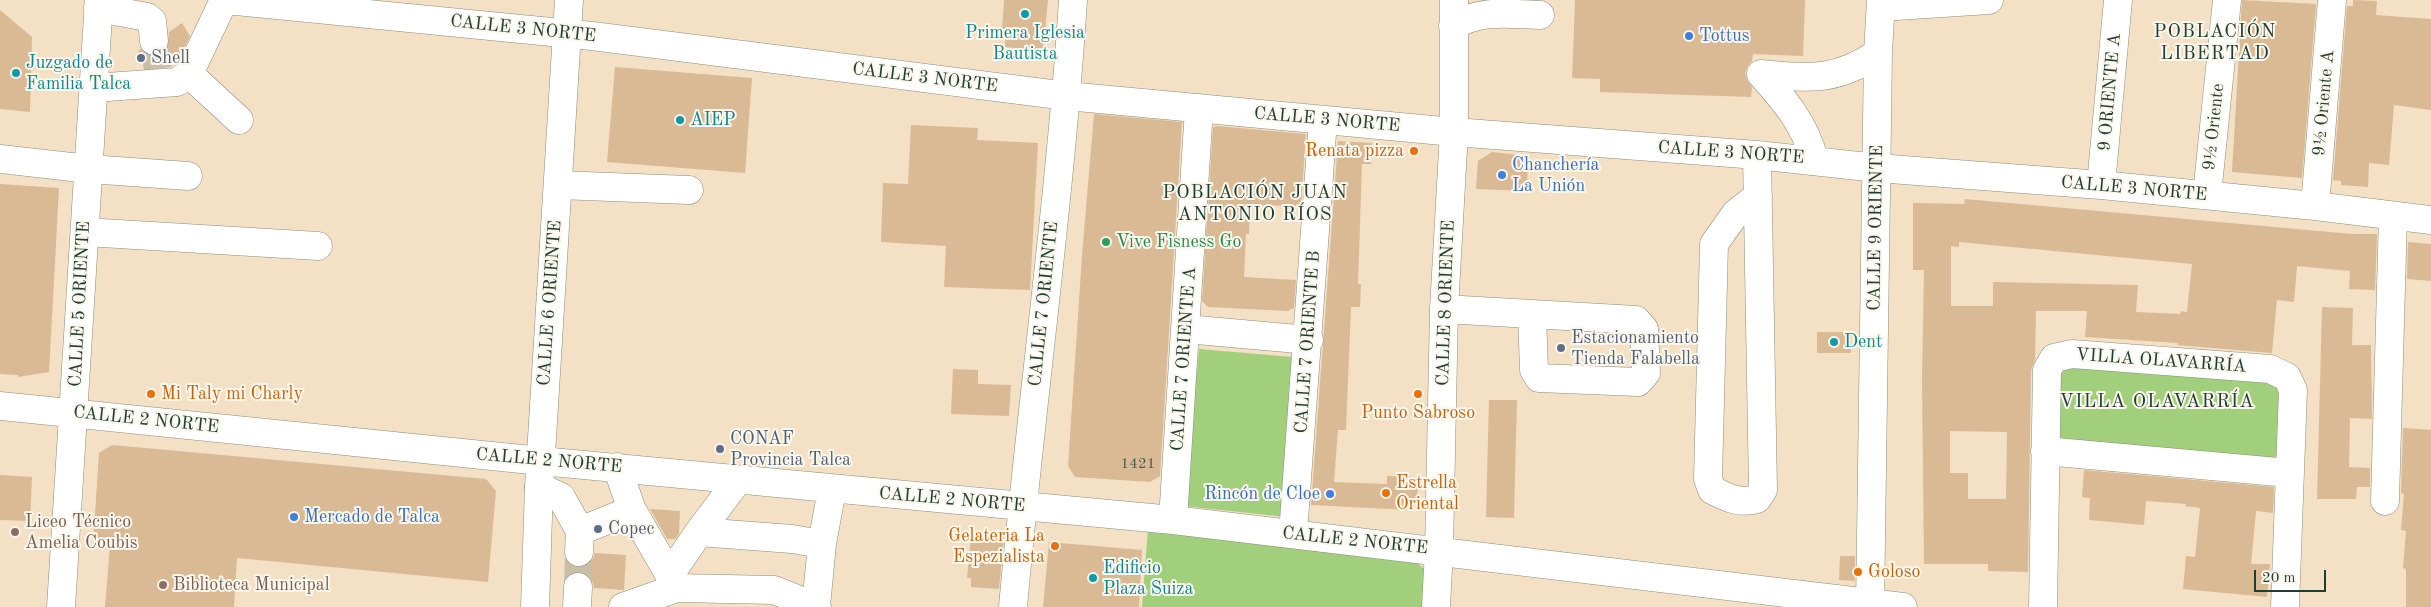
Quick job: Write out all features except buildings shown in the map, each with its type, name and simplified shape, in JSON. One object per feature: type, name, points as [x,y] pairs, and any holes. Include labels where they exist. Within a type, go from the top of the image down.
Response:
[{"type":"street","name":"CALLE 3 NORTE","points":[[225,0],[567,33],[1067,96],[1454,132],[1814,159],[1877,168],[2101,185],[2315,206],[2431,220]]},
{"type":"street","points":[[94,88],[158,77],[177,82],[189,74],[225,0]]},
{"type":"street","name":"CALLE 6 ORIENTE","points":[[535,607],[540,474],[569,0]]},
{"type":"street","name":"CALLE 7 ORIENTE","points":[[1013,607],[1022,507],[1067,96],[1074,0]]},
{"type":"street","points":[[1454,13],[1468,17],[1540,8],[1474,3],[1470,0]]},
{"type":"street","points":[[1881,4],[1989,0]]},
{"type":"street","name":"9 ORIENTE A","points":[[2101,185],[2118,0]]},
{"type":"street","name":"9½ Oriente","points":[[2206,195],[2227,0]]},
{"type":"street","name":"9½ Oriente A","points":[[2315,206],[2332,0]]},
{"type":"street","points":[[99,4],[147,17],[152,21],[154,41]]},
{"type":"street","name":"CALLE 5 ORIENTE","points":[[61,607],[99,4]]},
{"type":"street","name":"CALLE 9 ORIENTE","points":[[1870,605],[1878,53],[1881,4]]},
{"type":"street","name":"CALLE 8 ORIENTE","points":[[1436,607],[1440,550],[1444,309],[1454,132],[1454,13]]},
{"type":"street","points":[[1814,159],[1808,140],[1794,113],[1761,74],[1800,77],[1841,74],[1859,66],[1878,53]]},
{"type":"street","points":[[189,74],[239,120]]},
{"type":"street","name":"CALLE 7 ORIENTE A","points":[[1173,520],[1199,108]]},
{"type":"street","name":"CALLE 7 ORIENTE B","points":[[1293,534],[1323,120]]},
{"type":"street","points":[[1757,155],[1758,196],[1763,490],[1756,499],[1747,502],[1735,501],[1712,490],[1708,479],[1714,244],[1736,213],[1758,196]]},
{"type":"street","points":[[0,159],[88,169],[188,176]]},
{"type":"street","points":[[558,185],[689,190]]},
{"type":"street","points":[[2385,501],[2393,216]]},
{"type":"street","points":[[85,232],[318,246]]},
{"type":"street","points":[[1444,309],[1532,314]]},
{"type":"street","points":[[1186,329],[1308,340]]},
{"type":"street","name":"VILLA OLAVARRÍA","points":[[2043,607],[2046,370],[2054,358],[2072,354],[2270,369],[2287,377],[2293,390],[2285,607]]},
{"type":"street","name":"CALLE 2 NORTE","points":[[0,406],[74,412],[540,474],[617,467],[1173,520],[1440,550],[1870,605],[1903,607]]},
{"type":"street","points":[[2045,451],[2290,473]]},
{"type":"street","points":[[617,467],[632,510],[673,582]]},
{"type":"street","points":[[540,474],[561,497],[580,541],[632,510]]},
{"type":"street","points":[[673,582],[698,532],[738,480]]},
{"type":"street","points":[[623,607],[673,582],[774,590],[816,607],[822,544],[832,489]]},
{"type":"street","points":[[698,532],[792,539],[822,544]]},
{"type":"green space","points":[[1199,349],[1293,357],[1286,517],[1184,506]]},
{"type":"green space","points":[[2058,362],[2283,379],[2278,461],[2053,440]]},
{"type":"green space","points":[[1148,529],[1411,556],[1424,569],[1424,607],[1142,607]]},
{"type":"tunnel","points":[[154,41],[158,70]]},
{"type":"tunnel","points":[[578,587],[579,552]]},
{"type":"place","name":"Primera Iglesia Bautista","points":[[1025,14]]},
{"type":"place","name":"Tottus","points":[[1689,36]]},
{"type":"place","name":"Shell","points":[[141,58]]},
{"type":"place","name":"Juzgado de Familia Talca","points":[[16,73]]},
{"type":"place","name":"AIEP","points":[[680,120]]},
{"type":"place","name":"Renata pizza","points":[[1414,151]]},
{"type":"place","name":"Chanchería La Unión","points":[[1502,175]]},
{"type":"place","name":"Vive Fisness Go","points":[[1106,242]]},
{"type":"place","name":"Dent","points":[[1834,342]]},
{"type":"place","name":"Estacionamiento Tienda Falabella","points":[[1561,348]]},
{"type":"place","name":"Mi Taly mi Charly","points":[[151,394]]},
{"type":"place","name":"Punto Sabroso","points":[[1418,394]]},
{"type":"place","name":"CONAF Provincia Talca","points":[[720,449]]},
{"type":"place","name":"Estrella Oriental","points":[[1386,493]]},
{"type":"place","name":"Rincón de Cloe","points":[[1330,494]]},
{"type":"place","name":"Mercado de Talca","points":[[294,517]]},
{"type":"place","name":"Copec","points":[[598,529]]},
{"type":"place","name":"Liceo Técnico Amelia Coubis","points":[[15,532]]},
{"type":"place","name":"Gelateria La Espezialista","points":[[1055,546]]},
{"type":"place","name":"Goloso","points":[[1858,572]]},
{"type":"place","name":"Edificio Plaza Suiza","points":[[1093,578]]},
{"type":"place","name":"Biblioteca Municipal","points":[[163,585]]},
{"type":"district","name":"POBLACIÓN LIBERTAD","points":[[2215,43]]},
{"type":"district","name":"POBLACIÓN JUAN ANTONIO RÍOS","points":[[1255,204]]},
{"type":"district","name":"VILLA OLAVARRÍA","points":[[2157,402]]}]
